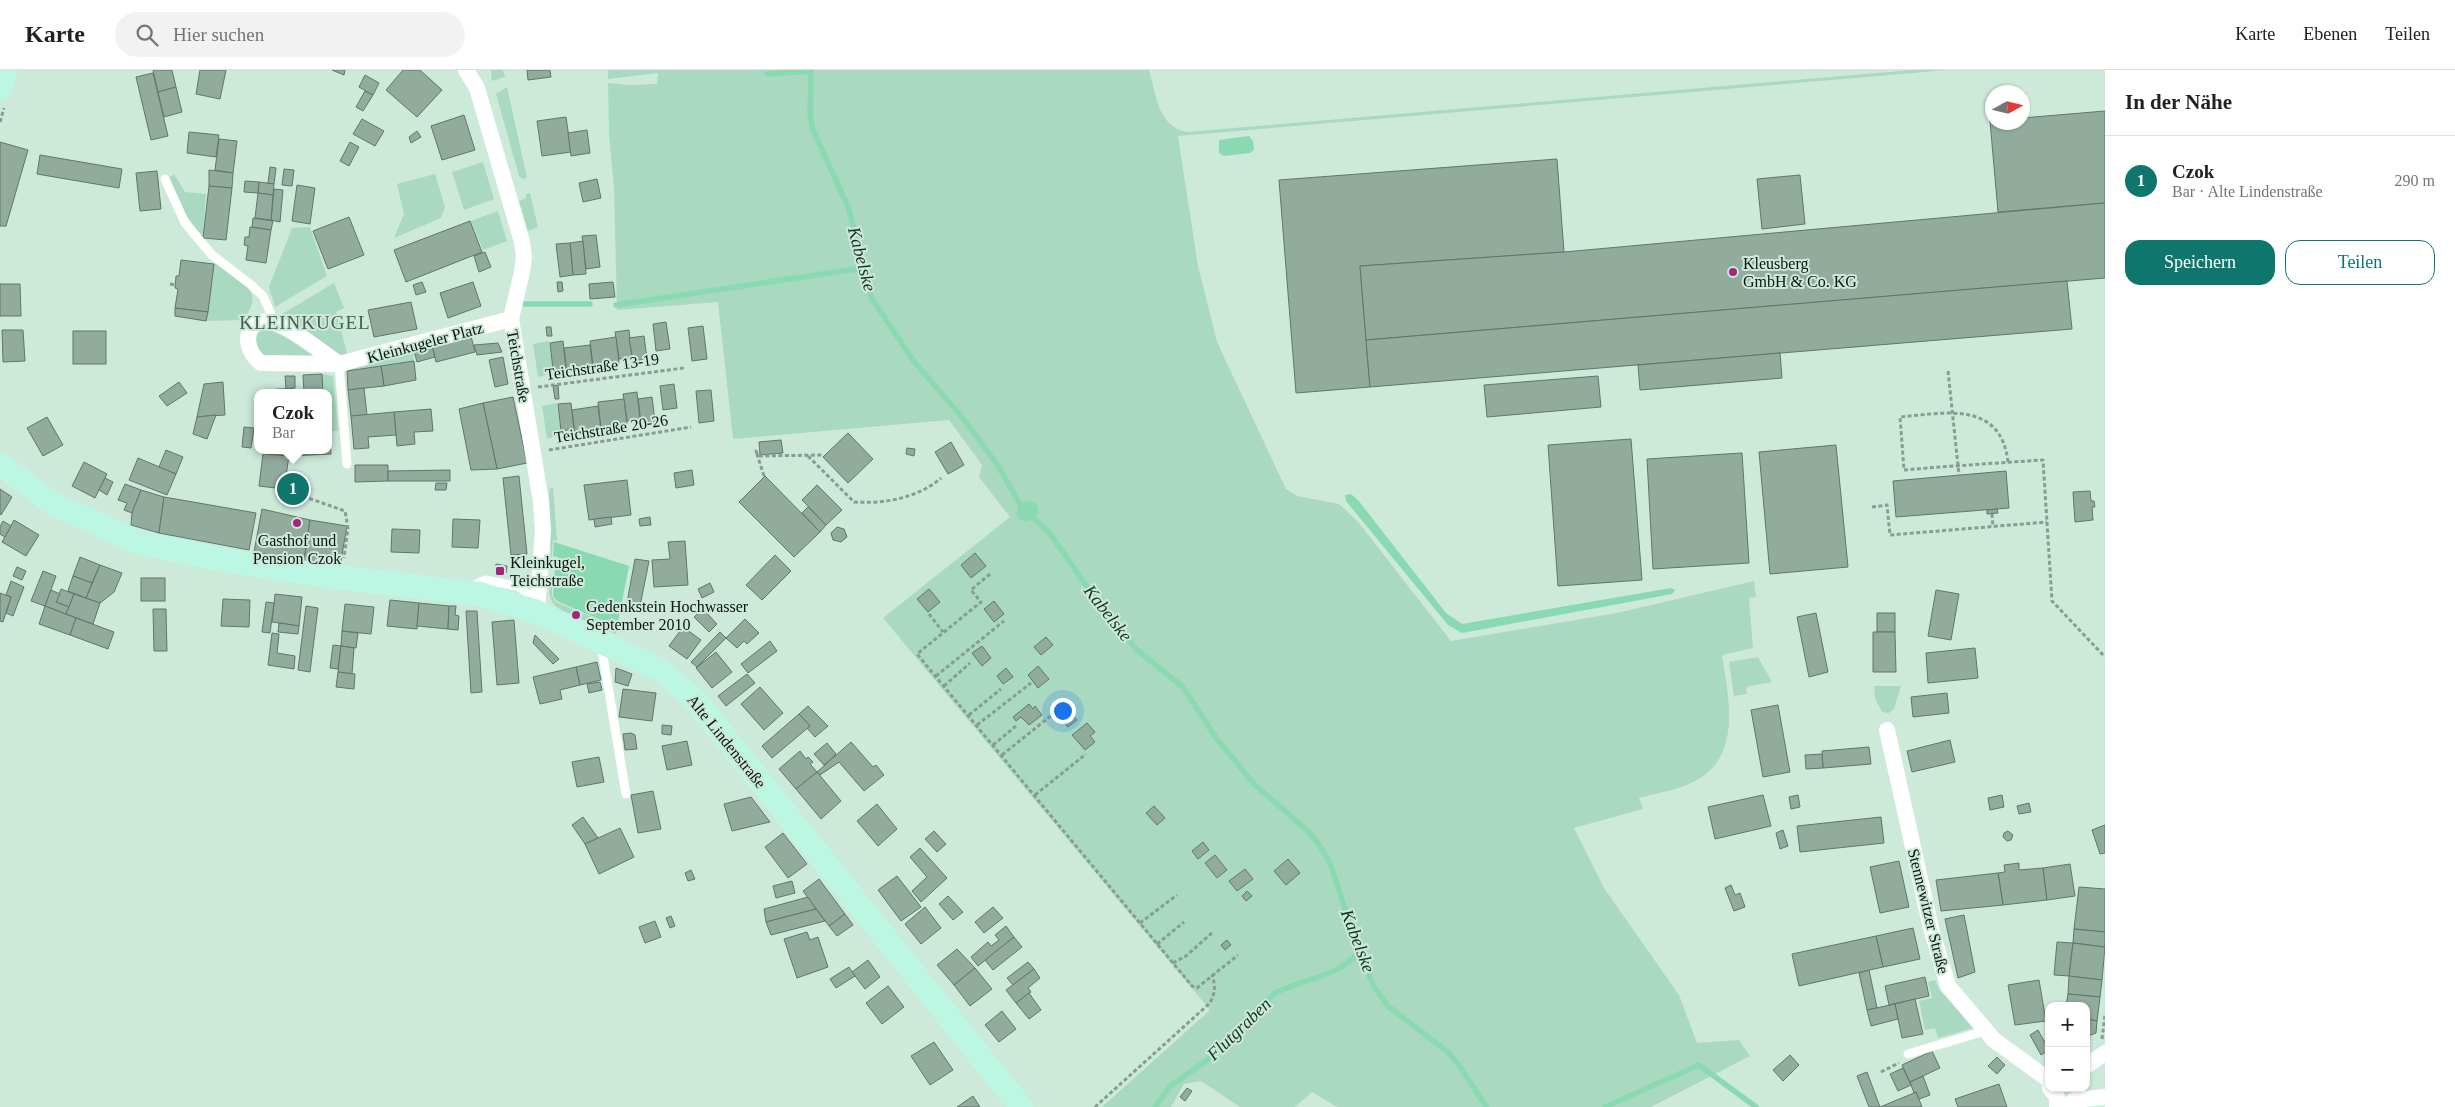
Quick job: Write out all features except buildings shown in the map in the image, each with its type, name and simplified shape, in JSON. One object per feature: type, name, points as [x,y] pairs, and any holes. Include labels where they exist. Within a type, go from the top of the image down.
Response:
[{"type":"street","points":[[0,88],[5,70]]},
{"type":"street","name":"Teichstraße","points":[[466,70],[477,88],[522,242],[524,257],[511,319],[539,481],[543,530],[537,612]]},
{"type":"street","name":"Kleinkugeler Platz","points":[[275,324],[257,323],[251,328],[247,337],[250,352],[260,363],[340,364],[511,319]]},
{"type":"street","points":[[275,324],[340,364]]},
{"type":"street","name":"Alte Lindenstraße","points":[[0,464],[52,503],[137,542],[224,560],[335,577],[455,589],[480,594],[537,612],[657,668],[693,697],[1021,1107]]},
{"type":"street","name":"Stennewitzer Straße","points":[[1887,730],[1931,928],[1948,986],[1994,1040],[2045,1079]]},
{"type":"street","points":[[2090,1063],[2105,1053]]},
{"type":"street","points":[[2054,1092],[2057,1097],[2056,1107]]},
{"type":"street","points":[[2086,1092],[2105,1096]]},
{"type":"street","points":[[2068,1107],[2074,1100],[2105,1096]]},
{"type":"lane","points":[[165,180],[185,223],[212,255],[263,296],[275,324]]},
{"type":"lane","points":[[340,364],[347,464]]},
{"type":"lane","points":[[600,641],[626,794]]},
{"type":"lane","points":[[1908,1054],[1985,1031]]},
{"type":"path","points":[[170,284],[175,285]]},
{"type":"path","name":"Teichstraße 13-19","points":[[523,389],[684,368]]},
{"type":"path","points":[[1948,371],[1959,475]]},
{"type":"path","points":[[2008,462],[2003,442],[1986,420],[1975,415],[1952,412],[1900,417],[1904,470],[2043,460],[2052,601],[2105,657]]},
{"type":"path","name":"Teichstraße 20-26","points":[[534,453],[691,427]]},
{"type":"path","points":[[764,476],[756,451],[758,456],[822,456]]},
{"type":"path","points":[[808,456],[854,502],[878,502],[911,495],[932,486],[941,478]]},
{"type":"path","points":[[292,492],[345,511],[348,528],[344,560]]},
{"type":"path","points":[[1872,507],[1887,505],[1890,535],[2047,522]]},
{"type":"path","points":[[1992,514],[1993,527]]},
{"type":"path","points":[[990,574],[971,590],[981,602],[917,654],[1192,986],[1197,988],[1238,955]]},
{"type":"path","points":[[929,614],[943,632]]},
{"type":"path","points":[[936,676],[1004,621]]},
{"type":"path","points":[[944,686],[970,663]]},
{"type":"path","points":[[977,725],[1031,683]]},
{"type":"path","points":[[969,715],[1001,689]]},
{"type":"path","points":[[1002,755],[1058,710]]},
{"type":"path","points":[[993,745],[1016,726]]},
{"type":"path","points":[[1034,795],[1086,754]]},
{"type":"path","points":[[1140,924],[1176,895]]},
{"type":"path","points":[[1157,944],[1184,922]]},
{"type":"path","points":[[1173,963],[1186,956],[1213,932]]},
{"type":"path","points":[[1095,1107],[1210,1003],[1215,984],[1212,975]]},
{"type":"path","points":[[1881,1072],[1895,1067],[1908,1054]]},
{"type":"shaded area","points":[[491,70],[503,70],[505,77],[492,81]]},
{"type":"shaded area","points":[[608,70],[1149,70],[1156,99],[1164,117],[1177,129],[1187,132],[1913,70],[1948,70],[1178,136],[1198,266],[1217,342],[1286,489],[1297,496],[1339,504],[1359,523],[1451,641],[1617,613],[1754,581],[1756,597],[1749,598],[1753,648],[1722,655],[1729,708],[1729,726],[1726,742],[1720,757],[1710,770],[1695,781],[1675,789],[1639,798],[1643,809],[1574,828],[1604,888],[1679,995],[1697,1043],[1739,1040],[1750,1056],[1651,1107],[1337,1107],[1312,1092],[1295,1107],[1240,1107],[1201,1081],[1184,1084],[1171,1107],[1102,1107],[1210,1010],[883,618],[1010,517],[979,477],[982,465],[949,420],[733,439],[718,302],[617,310],[614,189],[609,134],[608,83],[628,85],[657,84],[658,73],[608,79]]},
{"type":"shaded area","points":[[507,87],[527,178],[523,179],[519,176],[496,94]]},
{"type":"shaded area","points":[[1249,136],[1253,141],[1254,150],[1250,153],[1224,156],[1219,153],[1219,140]]},
{"type":"shaded area","points":[[483,162],[494,199],[464,210],[452,172]]},
{"type":"shaded area","points":[[174,174],[185,192],[206,194],[203,238],[184,212],[169,178]]},
{"type":"shaded area","points":[[435,174],[445,207],[441,218],[394,238],[404,214],[397,184]]},
{"type":"shaded area","points":[[530,193],[538,227],[528,231],[519,201],[526,198],[526,194]]},
{"type":"shaded area","points":[[498,211],[507,241],[483,250],[471,221]]},
{"type":"shaded area","points":[[310,227],[327,276],[275,307],[269,287],[292,228]]},
{"type":"shaded area","points":[[219,263],[242,281],[252,294],[249,310],[242,320],[206,321],[214,264]]},
{"type":"shaded area","points":[[334,283],[344,308],[336,312],[347,353],[343,356],[333,353],[282,320],[279,316]]},
{"type":"shaded area","points":[[260,329],[275,330],[312,355],[311,357],[266,359],[256,353],[255,332]]},
{"type":"shaded area","points":[[549,341],[553,373],[538,377],[533,344]]},
{"type":"shaded area","points":[[413,352],[414,361],[347,371],[353,368]]},
{"type":"shaded area","points":[[322,374],[333,376],[338,431],[332,431],[332,389],[324,389]]},
{"type":"shaded area","points":[[557,403],[561,434],[547,439],[542,406]]},
{"type":"shaded area","points":[[553,487],[557,541],[553,540],[551,565],[549,489]]},
{"type":"shaded area","points":[[1351,494],[1358,500],[1446,613],[1462,624],[1671,588],[1675,590],[1672,594],[1462,633],[1448,625],[1346,501],[1345,495]]},
{"type":"shaded area","points":[[554,542],[629,566],[617,627],[557,601],[553,596],[555,566],[553,562],[558,562],[558,557],[553,556]]},
{"type":"shaded area","points":[[552,579],[552,596],[556,602],[617,628],[616,634],[578,618],[580,614],[574,611],[572,615],[555,606],[550,593],[549,580]]},
{"type":"shaded area","points":[[1758,657],[1772,682],[1746,687],[1747,694],[1734,696],[1729,662]]},
{"type":"shaded area","points":[[1874,686],[1901,686],[1894,709],[1889,713],[1882,712],[1875,698]]},
{"type":"shaded area","points":[[1935,980],[1939,989],[1973,1028],[1938,1038],[1935,1028],[1925,1030],[1919,1001],[1932,998],[1928,982]]},
{"type":"waterway","name":"Kabelske","points":[[811,70],[810,115],[813,130],[849,209],[871,297],[913,360],[966,422],[998,466],[1021,506],[1051,535],[1101,607],[1137,650],[1183,687],[1216,738],[1255,785],[1309,832],[1320,846],[1330,863],[1359,952],[1374,987],[1389,1007],[1448,1052],[1461,1068],[1486,1107]]},
{"type":"waterway","points":[[767,74],[811,71]]},
{"type":"waterway","points":[[616,305],[863,268]]},
{"type":"waterway","points":[[525,304],[590,304]]},
{"type":"waterway","name":"Flutgraben","points":[[1155,1107],[1170,1086],[1213,1056],[1275,993],[1331,972],[1351,960],[1359,952]]},
{"type":"waterway","points":[[1605,1107],[1699,1065],[1756,1107]]},
{"type":"place","name":"Kleusberg GmbH & Co. KG","points":[[1733,272]]},
{"type":"place","name":"Czok","points":[[293,489]]},
{"type":"place","name":"Gasthof und Pension Czok","points":[[297,523]]},
{"type":"place","name":"Kleinkugel, Teichstraße","points":[[500,571]]},
{"type":"place","name":"Gedenkstein Hochwasser September 2010","points":[[576,615]]},
{"type":"district","name":"KLEINKUGEL","points":[[305,322]]}]
